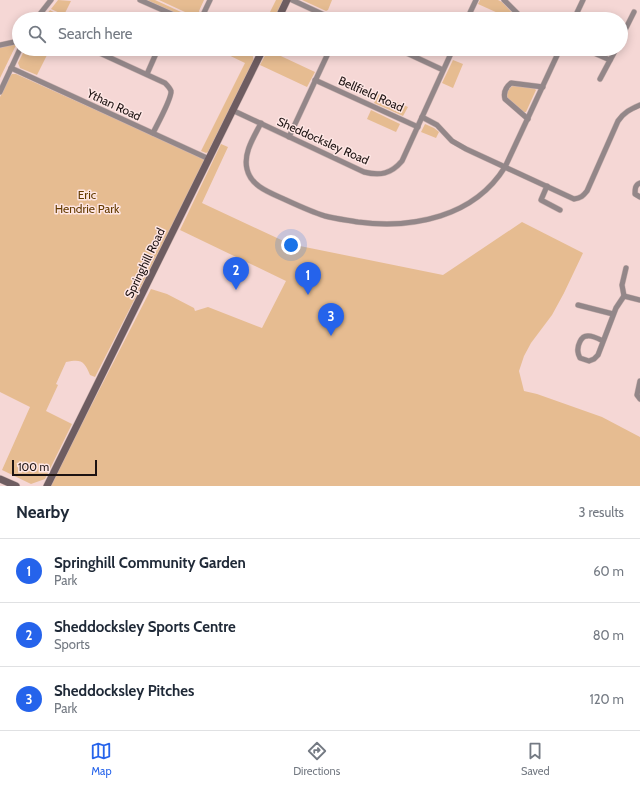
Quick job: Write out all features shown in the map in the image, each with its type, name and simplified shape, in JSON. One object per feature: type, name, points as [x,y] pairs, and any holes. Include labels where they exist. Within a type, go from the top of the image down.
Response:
[{"type":"street","points":[[42,12],[51,0]]},
{"type":"street","points":[[140,0],[163,12]]},
{"type":"street","points":[[204,12],[210,0]]},
{"type":"street","points":[[281,12],[287,0]]},
{"type":"street","points":[[292,0],[318,12]]},
{"type":"street","points":[[470,12],[476,0]]},
{"type":"street","points":[[504,0],[516,12]]},
{"type":"street","points":[[577,12],[583,0]]},
{"type":"street","points":[[628,24],[634,12]]},
{"type":"street","points":[[0,45],[12,42]]},
{"type":"street","points":[[0,92],[17,56]]},
{"type":"street","points":[[106,56],[165,83],[170,89],[170,97],[153,133]]},
{"type":"street","points":[[146,74],[155,56]]},
{"type":"street","name":"Springhill Road","points":[[47,486],[260,56]]},
{"type":"street","points":[[289,137],[327,56]]},
{"type":"street","points":[[413,56],[443,70]]},
{"type":"street","name":"Sheddocksley Road","points":[[232,110],[364,172],[382,174],[397,167],[402,161],[450,56]]},
{"type":"street","points":[[260,123],[248,150],[247,170],[253,180],[262,188],[325,216],[342,220],[390,224],[419,221],[442,216],[461,208],[485,192],[496,180],[505,167],[557,56]]},
{"type":"street","points":[[601,56],[610,60]]},
{"type":"street","points":[[600,79],[612,56]]},
{"type":"street","name":"Ythan Road","points":[[11,68],[209,159]]},
{"type":"street","name":"Bellfield Road","points":[[316,80],[418,127]]},
{"type":"street","points":[[528,119],[504,99],[505,90],[511,82],[543,87]]},
{"type":"street","points":[[422,117],[436,125],[452,141],[574,199],[580,198],[587,191],[621,116],[640,104]]},
{"type":"street","points":[[640,182],[635,187],[635,194],[640,197]]},
{"type":"street","points":[[547,186],[540,200],[560,210]]},
{"type":"street","points":[[603,341],[588,336],[584,337],[578,348],[580,358],[589,361],[598,355],[613,314],[624,296],[622,285],[626,268]]},
{"type":"street","points":[[624,296],[640,300]]},
{"type":"street","points":[[578,305],[613,314]]},
{"type":"street","points":[[640,382],[637,395],[640,399]]},
{"type":"street","points":[[0,479],[16,486]]},
{"type":"green space","points":[[58,0],[71,1],[66,12],[58,12],[51,9]]},
{"type":"green space","points":[[147,0],[155,0],[181,12],[174,12]]},
{"type":"green space","points":[[159,0],[204,0],[199,12],[185,12]]},
{"type":"green space","points":[[276,0],[284,0],[278,12],[270,12]]},
{"type":"green space","points":[[302,0],[332,0],[328,10],[326,11]]},
{"type":"green space","points":[[480,0],[498,0],[511,12],[496,12],[478,4]]},
{"type":"green space","points":[[12,44],[12,53],[0,78],[0,48]]},
{"type":"green space","points":[[22,56],[46,56],[37,75],[20,68],[18,63]]},
{"type":"green space","points":[[230,56],[253,56],[253,62],[208,152],[206,153],[201,151],[245,63]]},
{"type":"green space","points":[[265,56],[281,56],[315,72],[307,87],[260,65]]},
{"type":"green space","points":[[453,60],[463,64],[453,88],[442,83]]},
{"type":"green space","name":"Eric Hendrie Park","points":[[12,74],[16,74],[205,159],[95,377],[90,375],[82,362],[66,362],[56,384],[58,385],[46,411],[72,424],[45,479],[31,484],[2,470],[30,407],[0,392],[0,97]]},
{"type":"green space","points":[[514,85],[534,88],[536,90],[526,112],[523,112],[507,97],[508,90]]},
{"type":"green space","points":[[378,94],[408,107],[403,116],[374,103]]},
{"type":"green space","points":[[371,110],[400,124],[396,132],[367,119]]},
{"type":"green space","points":[[425,124],[439,132],[436,138],[421,132]]},
{"type":"green space","points":[[221,144],[228,147],[202,203],[290,244],[443,275],[522,222],[583,253],[552,315],[531,343],[524,356],[519,371],[524,391],[537,394],[602,417],[640,437],[640,486],[50,486],[151,289],[167,294],[194,308],[195,311],[208,307],[262,328],[286,281],[180,230]]},
{"type":"place","name":"Sheddocksley Sports Centre","points":[[236,290]]},
{"type":"place","name":"Springhill Community Garden","points":[[308,295]]},
{"type":"place","name":"Sheddocksley Pitches","points":[[331,336]]}]
